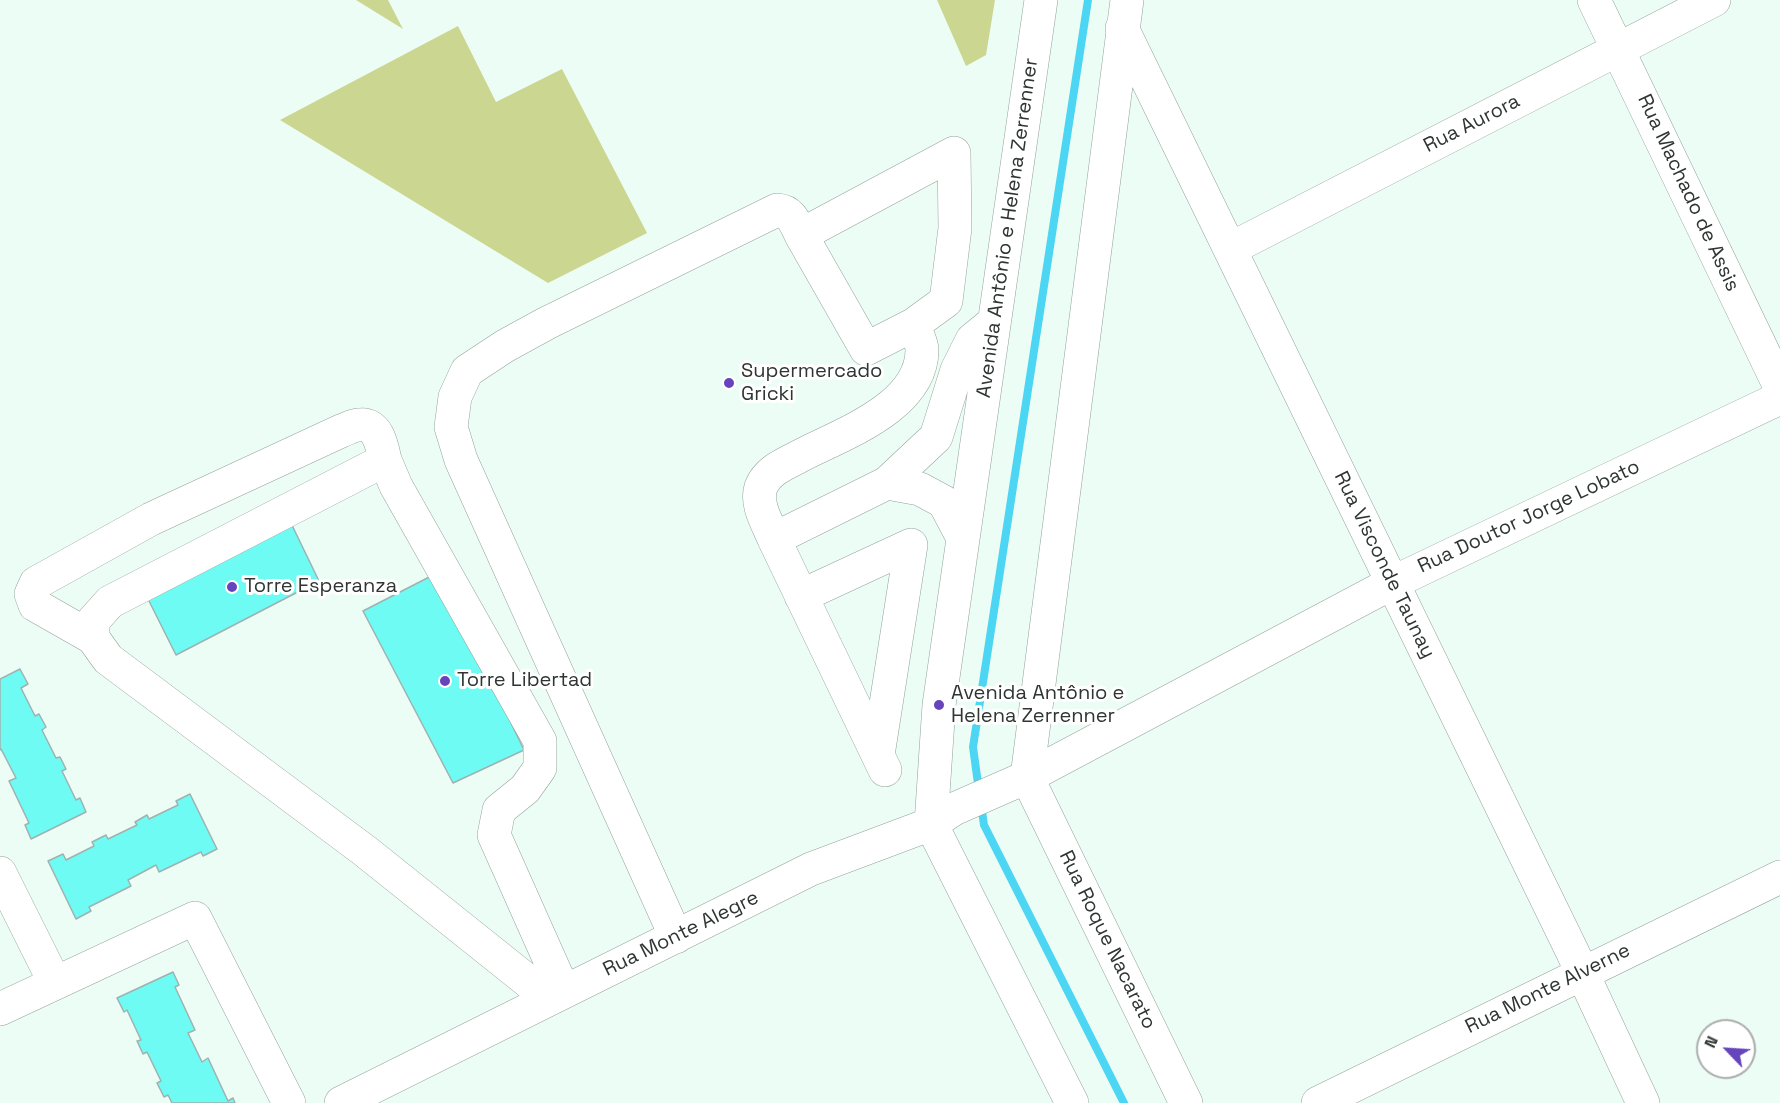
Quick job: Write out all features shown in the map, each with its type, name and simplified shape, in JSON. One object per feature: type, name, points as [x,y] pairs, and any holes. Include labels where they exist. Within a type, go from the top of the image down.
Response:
[{"type":"street","name":"Avenida Antônio e Helena Zerrenner","points":[[942,817],[939,705],[1041,0]]},
{"type":"street","name":"Rua Machado de Assis","points":[[1594,0],[1780,387]]},
{"type":"street","name":"Rua Aurora","points":[[1230,249],[1714,0]]},
{"type":"street","points":[[1013,783],[1124,14]]},
{"type":"street","name":"Rua Visconde Taunay","points":[[1124,14],[1230,249],[1582,972],[1643,1103]]},
{"type":"street","points":[[676,937],[461,460],[451,427],[455,397],[467,370],[505,346],[547,322],[777,210],[784,211],[791,216],[801,235],[866,349],[913,325],[946,301],[955,228],[954,153],[801,235]]},
{"type":"street","points":[[774,539],[887,483],[936,437],[957,370],[972,340],[994,322]]},
{"type":"street","points":[[801,596],[911,545],[882,762],[801,596],[774,539],[759,502],[761,487],[774,470],[882,413],[904,395],[920,369],[923,348],[913,325]]},
{"type":"street","name":"Rua Doutor Jorge Lobato","points":[[1013,783],[1392,583],[1780,398]]},
{"type":"street","points":[[360,424],[371,427],[380,438],[385,459],[396,486],[540,741],[540,768],[525,789],[499,810],[494,835],[556,995],[108,659],[93,638],[35,604],[31,594],[36,584],[151,519],[341,431],[360,424]]},
{"type":"street","points":[[93,638],[93,621],[110,602],[385,459]]},
{"type":"street","points":[[887,483],[920,489],[944,502],[963,538]]},
{"type":"street","name":"Rua Monte Alegre","points":[[340,1103],[811,869],[942,817],[1013,783]]},
{"type":"street","name":"Rua Roque Nacarato","points":[[1013,783],[1186,1103]]},
{"type":"street","points":[[942,817],[1072,1103]]},
{"type":"street","points":[[0,873],[55,983]]},
{"type":"street","name":"Rua Monte Alverne","points":[[1318,1103],[1780,877]]},
{"type":"street","points":[[0,1009],[195,918],[290,1103]]},
{"type":"green space","points":[[356,0],[388,0],[403,29]]},
{"type":"green space","points":[[937,0],[995,0],[986,55],[966,66]]},
{"type":"green space","points":[[458,26],[496,102],[562,69],[647,233],[548,283],[280,120]]},
{"type":"building","name":"Torre Esperanza","points":[[289,519],[319,581],[176,655],[145,593]]},
{"type":"building","name":"Torre Libertad","points":[[439,572],[524,750],[453,783],[363,611]]},
{"type":"building","points":[[20,669],[28,684],[21,688],[35,716],[39,714],[46,727],[42,730],[56,758],[60,757],[66,769],[62,771],[76,800],[80,798],[86,812],[31,839],[25,825],[29,823],[9,781],[16,778],[0,750],[0,679]]},
{"type":"building","points":[[190,794],[217,849],[203,856],[201,852],[159,872],[156,865],[128,880],[131,886],[89,907],[91,911],[76,919],[48,861],[63,854],[66,860],[94,846],[92,842],[106,835],[108,839],[137,825],[135,822],[147,815],[149,819],[178,805],[176,801]]},
{"type":"building","points":[[173,972],[179,985],[175,987],[195,1030],[188,1033],[202,1062],[208,1058],[228,1101],[233,1098],[235,1103],[172,1103],[168,1095],[164,1097],[157,1083],[161,1081],[147,1052],[143,1054],[137,1041],[141,1040],[127,1010],[124,1012],[117,998]]},
{"type":"waterway","points":[[979,791],[973,747],[1088,0]]},
{"type":"waterway","points":[[981,804],[984,825],[1124,1103]]},
{"type":"place","name":"Supermercado Gricki","points":[[729,383]]},
{"type":"place","name":"Torre Esperanza","points":[[232,587]]},
{"type":"place","name":"Torre Libertad","points":[[445,681]]},
{"type":"place","name":"Avenida Antônio e Helena Zerrenner","points":[[939,705]]}]
